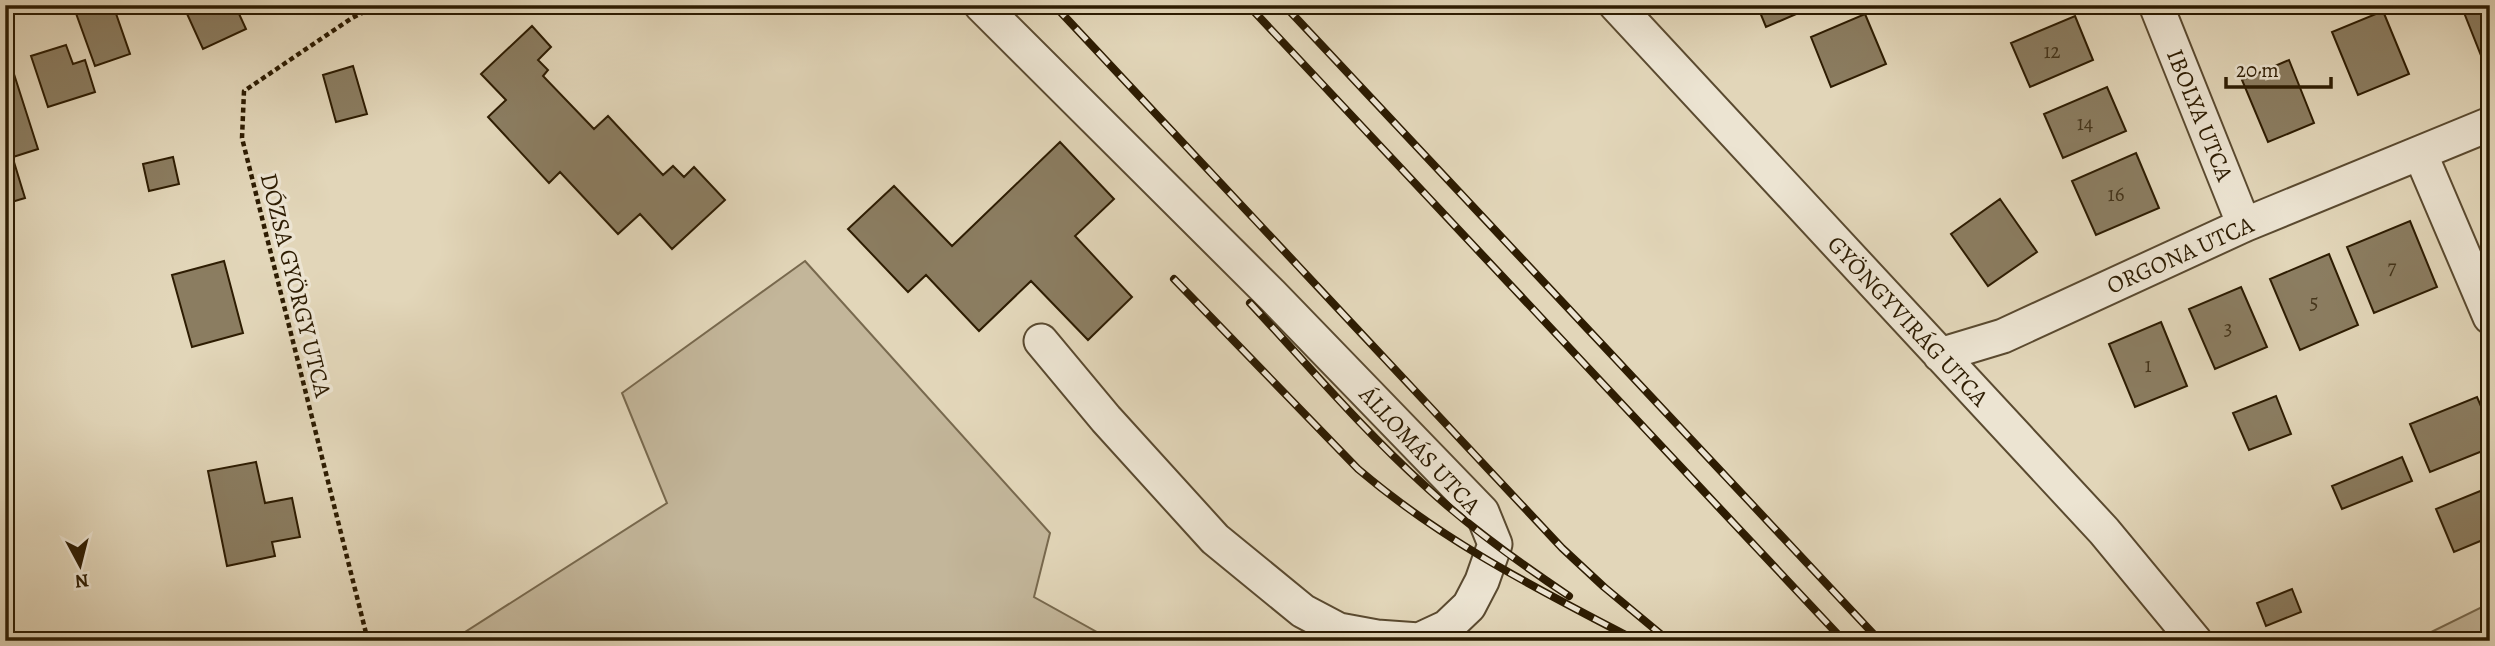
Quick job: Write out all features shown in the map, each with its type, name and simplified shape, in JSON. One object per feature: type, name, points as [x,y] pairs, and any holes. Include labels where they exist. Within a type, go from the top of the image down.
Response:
[{"type":"street","name":"ÁLLOMÁS UTCA","points":[[981,5],[1272,295],[1482,512],[1495,544],[1482,581],[1469,606],[1447,627],[1419,640],[1377,637],[1339,630],[1303,611],[1215,538],[1106,419],[1041,341]]},
{"type":"street","name":"GYÖNGYVIRÁG UTCA","points":[[1616,5],[2104,531],[2195,641]]},
{"type":"street","name":"IBOLYA UTCA","points":[[2156,5],[2244,225]]},
{"type":"street","name":"ORGONA UTCA","points":[[1940,355],[2003,336],[2244,225],[2490,124]]},
{"type":"street","points":[[2420,153],[2490,317]]},
{"type":"path","name":"DÓZSA GYÖRGY UTCA","points":[[368,641],[242,138],[244,91],[352,18],[378,5]]},
{"type":"shaded area","points":[[805,261],[1050,533],[1034,597],[1113,641],[451,641],[667,503],[622,393]]},
{"type":"shaded area","points":[[2490,603],[2490,641],[2413,641]]},
{"type":"building","points":[[73,5],[113,5],[130,54],[95,66]]},
{"type":"building","points":[[183,5],[235,5],[246,29],[203,49]]},
{"type":"building","points":[[1757,5],[1817,5],[1766,27]]},
{"type":"building","points":[[2461,5],[2490,5],[2490,66],[2486,68]]},
{"type":"building","points":[[2383,11],[2409,74],[2358,95],[2332,32]]},
{"type":"building","points":[[1865,14],[1886,64],[1831,87],[1811,37]]},
{"type":"building","points":[[2075,16],[2093,60],[2030,87],[2011,43]]},
{"type":"building","points":[[532,26],[551,47],[538,60],[548,70],[543,76],[594,129],[608,116],[663,175],[673,166],[684,177],[694,167],[725,200],[672,249],[640,214],[618,234],[560,172],[549,183],[488,117],[506,100],[481,74]]},
{"type":"building","points":[[66,45],[73,64],[85,60],[95,92],[48,107],[31,56]]},
{"type":"building","points":[[5,46],[38,149],[10,158],[5,144]]},
{"type":"building","points":[[2289,60],[2314,123],[2268,142],[2242,80]]},
{"type":"building","points":[[353,66],[367,114],[336,122],[323,75]]},
{"type":"building","points":[[2107,87],[2126,131],[2063,158],[2044,114]]},
{"type":"building","points":[[1060,142],[1114,199],[1075,236],[1132,297],[1088,340],[1031,281],[979,331],[926,275],[908,292],[848,229],[894,186],[952,246]]},
{"type":"building","points":[[2136,153],[2159,208],[2096,235],[2072,181]]},
{"type":"building","points":[[173,157],[179,184],[149,191],[143,164]]},
{"type":"building","points":[[14,162],[25,198],[5,204],[5,165]]},
{"type":"building","points":[[2000,199],[2037,252],[1988,286],[1951,234]]},
{"type":"building","points":[[2410,221],[2437,287],[2374,313],[2347,247]]},
{"type":"building","points":[[2329,254],[2358,325],[2300,350],[2270,279]]},
{"type":"building","points":[[224,261],[243,333],[192,347],[172,275]]},
{"type":"building","points":[[2241,287],[2267,347],[2215,369],[2189,309]]},
{"type":"building","points":[[2161,322],[2187,386],[2135,407],[2109,344]]},
{"type":"building","points":[[2276,396],[2291,434],[2249,450],[2233,413]]},
{"type":"building","points":[[2477,397],[2490,427],[2490,448],[2430,472],[2410,424]]},
{"type":"building","points":[[2402,457],[2412,481],[2342,509],[2332,486]]},
{"type":"building","points":[[256,462],[265,503],[292,498],[300,537],[272,542],[275,556],[227,566],[208,471]]},
{"type":"building","points":[[2490,487],[2490,537],[2454,552],[2436,509]]},
{"type":"building","points":[[2292,589],[2301,612],[2266,626],[2257,603]]},
{"type":"railway","points":[[1054,5],[1562,548],[1669,641]]},
{"type":"railway","points":[[1248,5],[1844,641]]},
{"type":"railway","points":[[1284,5],[1880,641]]},
{"type":"railway","points":[[1174,279],[1358,469],[1391,495],[1424,520],[1492,563],[1637,641]]},
{"type":"railway","points":[[1250,303],[1401,464],[1494,544],[1569,596]]}]
